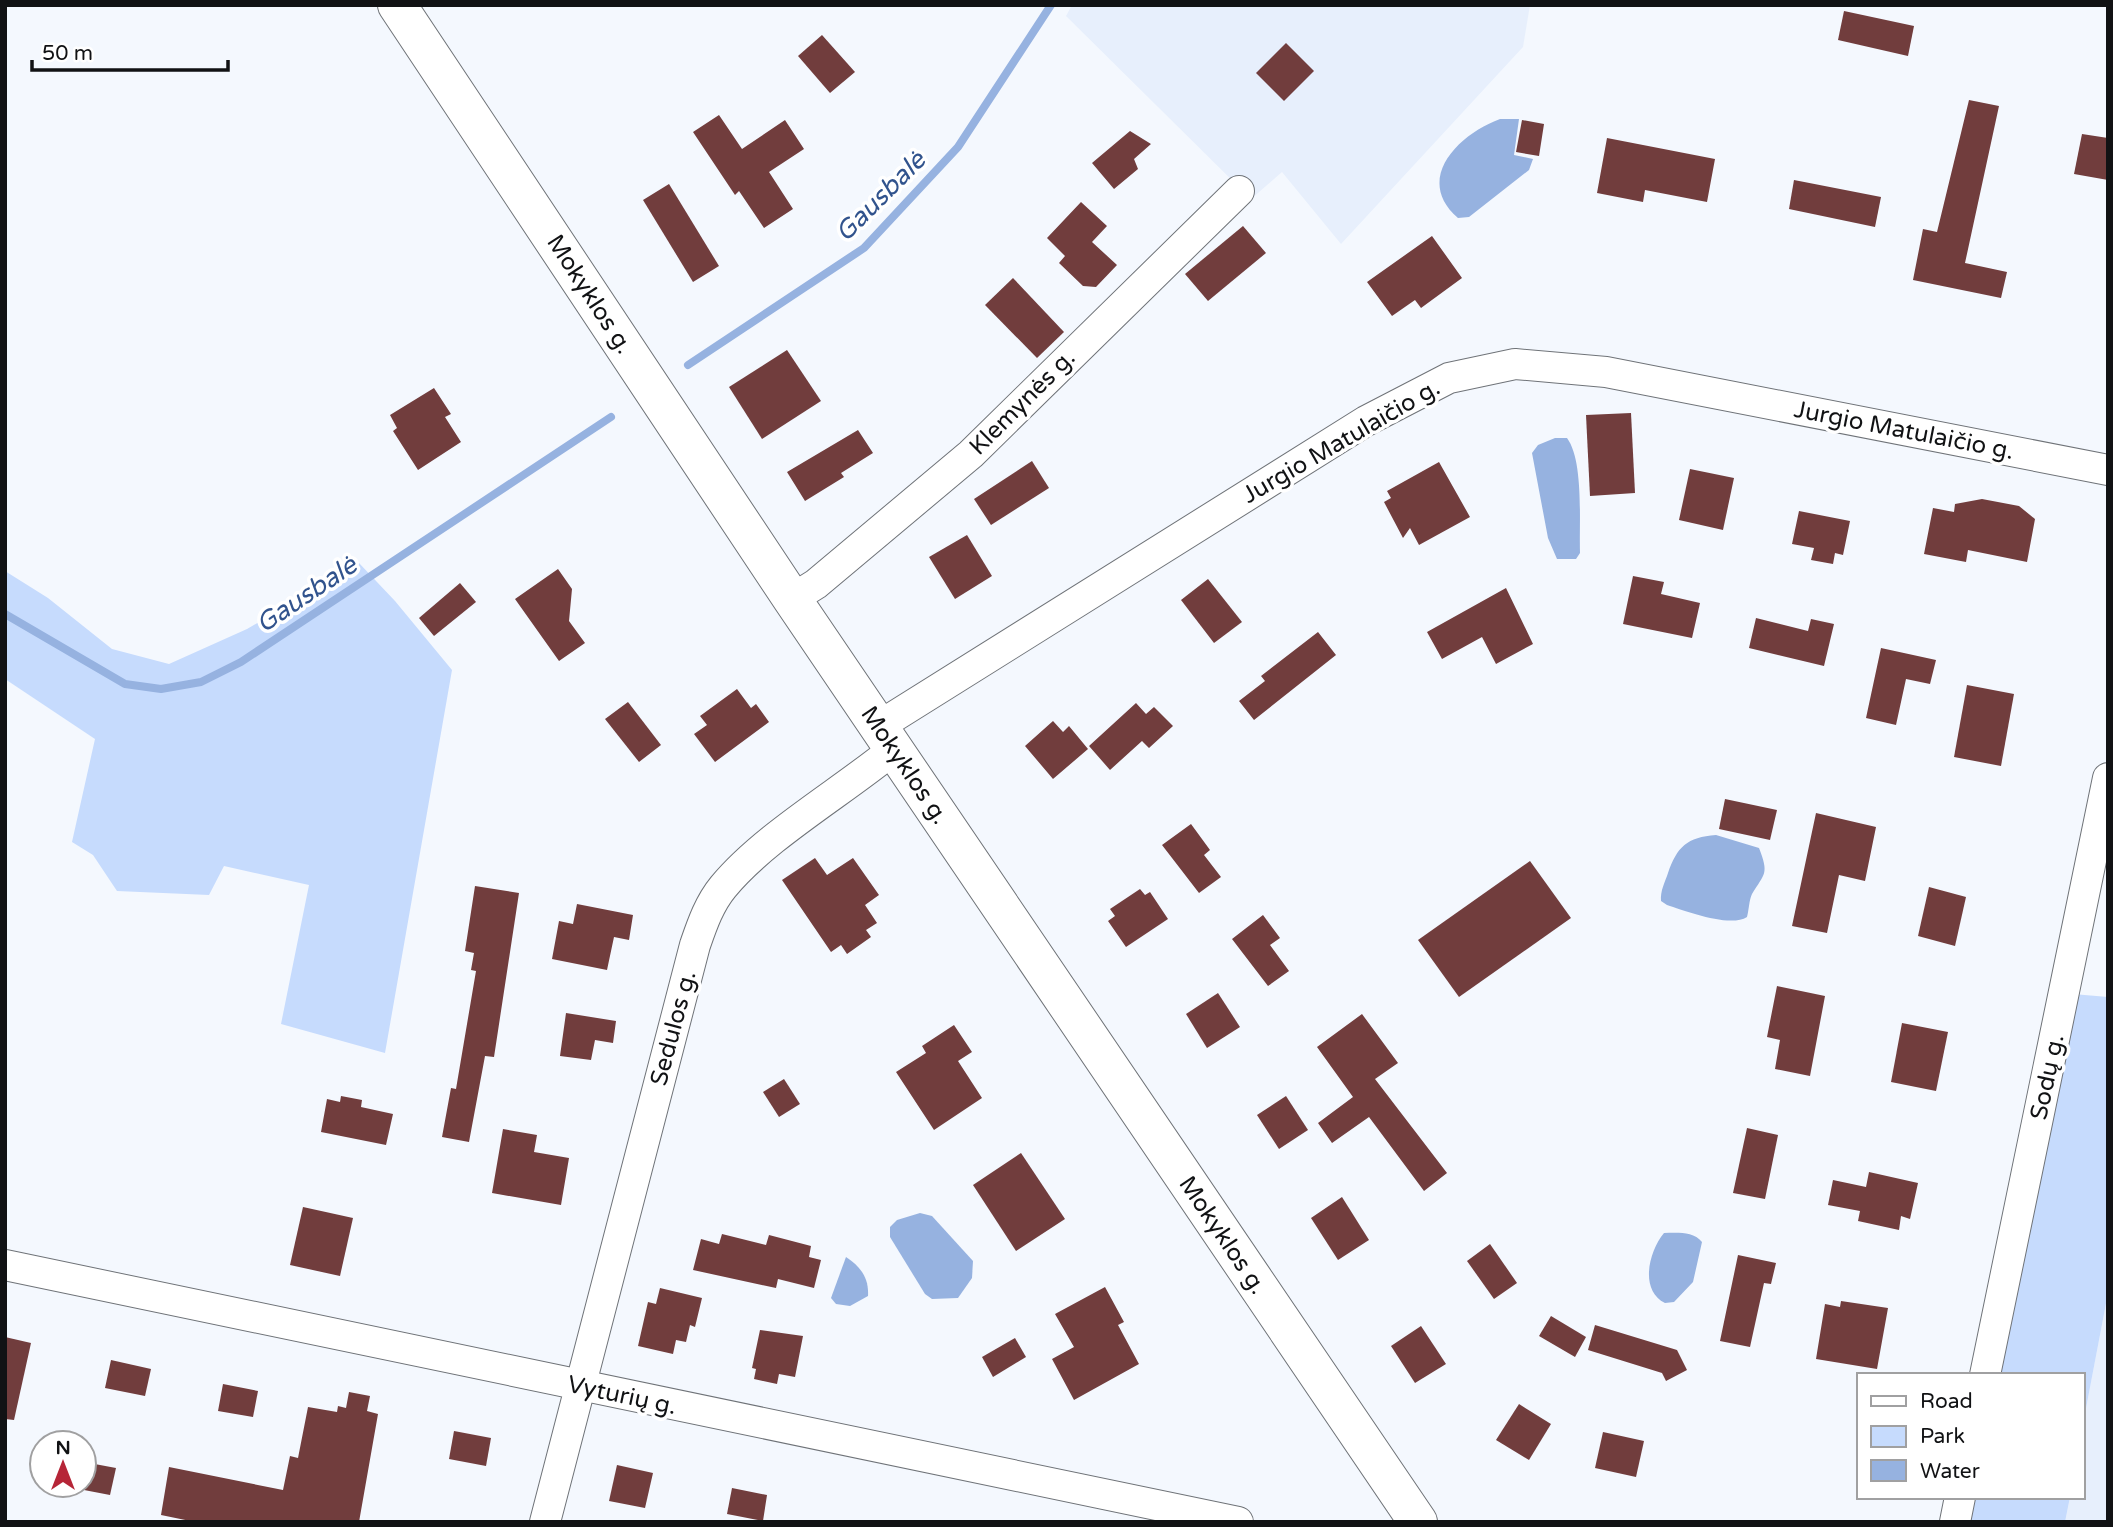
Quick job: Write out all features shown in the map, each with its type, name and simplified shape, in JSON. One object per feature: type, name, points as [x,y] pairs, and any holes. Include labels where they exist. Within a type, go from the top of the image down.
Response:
[{"type":"main road","name":"Mokyklos g.","points":[[397,5],[792,599],[1418,1522]]},
{"type":"street","name":"Klemynės g.","points":[[792,599],[816,584],[971,454],[1240,191]]},
{"type":"street","name":"Jurgio Matulaičio g.","points":[[887,738],[1366,421],[1449,378],[1515,364],[1606,372],[2108,470]]},
{"type":"street","name":"Sedulos g.","points":[[545,1522],[695,945],[707,913],[722,888],[753,856],[887,738]]},
{"type":"street","name":"Sodų g.","points":[[1985,1373],[2108,778]]},
{"type":"street","name":"Vyturių g.","points":[[5,1265],[1238,1522]]},
{"type":"street","points":[[1955,1522],[1960,1499]]},
{"type":"shaded area","points":[[1072,5],[1530,5],[1523,47],[1341,244],[1282,172],[1251,199],[1066,16]]},
{"type":"shaded area","points":[[2108,1293],[2108,1522],[2065,1522],[2070,1499],[2085,1499],[2085,1414]]},
{"type":"green space","points":[[359,563],[395,601],[452,670],[385,1053],[281,1024],[309,885],[224,866],[209,895],[117,891],[93,855],[72,842],[95,739],[5,679],[5,571],[48,598],[112,649],[169,664],[247,629]]},
{"type":"green space","points":[[2073,994],[2108,997],[2108,1293],[2085,1414],[2085,1373],[1999,1373]]},
{"type":"green space","points":[[1975,1499],[2070,1499],[2065,1522],[1970,1522]]},
{"type":"water","points":[[1500,119],[1519,119],[1514,155],[1533,159],[1529,170],[1469,217],[1458,218],[1445,203],[1440,188],[1441,173],[1447,160],[1470,135]]},
{"type":"water","points":[[1555,438],[1567,438],[1576,461],[1580,493],[1580,553],[1576,559],[1557,559],[1548,538],[1532,453],[1538,445]]},
{"type":"water","points":[[1716,835],[1759,848],[1764,863],[1763,877],[1751,896],[1747,917],[1739,920],[1719,920],[1661,901],[1664,883],[1679,850],[1690,841]]},
{"type":"water","points":[[920,1213],[932,1216],[973,1261],[972,1278],[958,1298],[932,1299],[925,1294],[890,1237],[890,1227],[897,1220]]},
{"type":"water","points":[[1664,1233],[1689,1234],[1702,1242],[1693,1282],[1674,1302],[1665,1303],[1657,1297],[1649,1280],[1654,1250]]},
{"type":"water","points":[[846,1257],[863,1274],[868,1290],[868,1296],[850,1306],[836,1304],[831,1298]]},
{"type":"building","points":[[1844,11],[1914,26],[1908,56],[1838,40]]},
{"type":"building","points":[[822,35],[855,72],[830,93],[798,56]]},
{"type":"building","points":[[1286,43],[1314,71],[1284,101],[1256,73]]},
{"type":"building","points":[[1969,100],[1999,106],[1965,263],[2007,272],[2001,298],[1913,280],[1923,229],[1937,232]]},
{"type":"building","points":[[719,115],[742,149],[785,120],[804,149],[769,172],[793,209],[764,228],[739,191],[735,195],[693,132]]},
{"type":"building","points":[[1522,120],[1544,124],[1539,156],[1516,152]]},
{"type":"building","points":[[1130,131],[1151,144],[1134,159],[1138,169],[1114,189],[1092,163]]},
{"type":"building","points":[[2082,134],[2108,138],[2108,180],[2074,174]]},
{"type":"building","points":[[1607,138],[1715,159],[1707,202],[1645,190],[1643,202],[1597,193]]},
{"type":"building","points":[[1794,180],[1881,197],[1875,227],[1789,209]]},
{"type":"building","points":[[669,184],[719,266],[693,282],[643,200]]},
{"type":"building","points":[[1081,202],[1107,226],[1092,242],[1117,265],[1096,287],[1083,286],[1059,263],[1065,256],[1047,238]]},
{"type":"building","points":[[1243,226],[1266,253],[1208,301],[1185,274]]},
{"type":"building","points":[[1432,236],[1462,278],[1421,308],[1415,300],[1392,316],[1367,282]]},
{"type":"building","points":[[1013,278],[1064,332],[1037,358],[985,305]]},
{"type":"building","points":[[787,350],[821,401],[762,439],[729,387]]},
{"type":"building","points":[[434,388],[451,414],[445,417],[461,442],[418,470],[393,431],[397,428],[390,415]]},
{"type":"building","points":[[1631,413],[1635,493],[1590,496],[1586,415]]},
{"type":"building","points":[[858,430],[873,453],[841,473],[844,477],[805,501],[787,472]]},
{"type":"building","points":[[1032,461],[1049,488],[991,525],[974,499]]},
{"type":"building","points":[[1439,462],[1470,517],[1419,545],[1410,528],[1403,538],[1384,502],[1391,498],[1387,491]]},
{"type":"building","points":[[1690,469],[1734,478],[1723,530],[1679,520]]},
{"type":"building","points":[[1982,499],[2019,506],[2035,519],[2027,562],[1968,550],[1966,562],[1924,554],[1933,508],[1954,512],[1955,504]]},
{"type":"building","points":[[1799,511],[1850,521],[1843,555],[1835,553],[1833,564],[1811,560],[1814,548],[1792,544]]},
{"type":"building","points":[[967,535],[992,576],[955,599],[929,557]]},
{"type":"building","points":[[558,569],[572,589],[569,621],[585,643],[559,661],[515,599]]},
{"type":"building","points":[[1633,576],[1664,582],[1661,594],[1700,603],[1692,638],[1623,624]]},
{"type":"building","points":[[1208,579],[1242,622],[1214,643],[1181,600]]},
{"type":"building","points":[[460,583],[476,602],[434,636],[419,618]]},
{"type":"building","points":[[1506,588],[1533,644],[1496,664],[1482,637],[1442,659],[1427,632]]},
{"type":"building","points":[[1756,618],[1808,631],[1811,619],[1834,624],[1824,666],[1749,648]]},
{"type":"building","points":[[1318,632],[1336,655],[1254,720],[1239,701],[1265,681],[1261,676]]},
{"type":"building","points":[[1881,648],[1936,660],[1930,684],[1906,679],[1896,725],[1866,718]]},
{"type":"building","points":[[1967,685],[2014,694],[2001,766],[1954,757]]},
{"type":"building","points":[[737,689],[751,708],[756,704],[769,722],[715,762],[694,734],[707,725],[700,716]]},
{"type":"building","points":[[628,702],[661,745],[639,762],[605,719]]},
{"type":"building","points":[[1136,703],[1146,714],[1154,707],[1173,726],[1149,748],[1142,741],[1110,770],[1089,746]]},
{"type":"building","points":[[1053,721],[1063,732],[1069,726],[1088,749],[1053,779],[1025,746]]},
{"type":"building","points":[[1725,799],[1777,810],[1770,840],[1719,829]]},
{"type":"building","points":[[1816,813],[1876,827],[1865,881],[1839,875],[1827,933],[1792,926]]},
{"type":"building","points":[[1191,824],[1210,850],[1204,855],[1221,877],[1199,893],[1162,845]]},
{"type":"building","points":[[815,858],[827,875],[853,858],[879,895],[865,905],[877,923],[866,930],[871,937],[847,954],[841,945],[831,952],[782,880]]},
{"type":"building","points":[[1530,861],[1571,918],[1459,997],[1418,940]]},
{"type":"building","points":[[475,886],[519,893],[494,1057],[485,1056],[469,1142],[442,1137],[451,1088],[456,1089],[476,971],[471,970],[474,953],[465,951]]},
{"type":"building","points":[[1929,887],[1966,897],[1955,946],[1918,936]]},
{"type":"building","points":[[1140,889],[1145,895],[1150,892],[1168,919],[1126,947],[1108,921],[1115,916],[1110,909]]},
{"type":"building","points":[[577,904],[633,915],[629,940],[614,937],[607,970],[552,959],[559,921],[573,924]]},
{"type":"building","points":[[1263,915],[1280,938],[1270,945],[1289,971],[1268,986],[1232,939]]},
{"type":"building","points":[[1777,986],[1825,996],[1810,1076],[1775,1069],[1780,1040],[1767,1037]]},
{"type":"building","points":[[1218,993],[1240,1027],[1207,1048],[1186,1014]]},
{"type":"building","points":[[566,1013],[616,1021],[613,1043],[595,1040],[591,1060],[560,1056]]},
{"type":"building","points":[[1362,1014],[1398,1063],[1375,1079],[1447,1173],[1424,1191],[1369,1117],[1332,1143],[1318,1123],[1353,1097],[1317,1047]]},
{"type":"building","points":[[1902,1023],[1948,1032],[1936,1091],[1891,1082]]},
{"type":"building","points":[[954,1025],[972,1052],[958,1061],[982,1098],[934,1130],[896,1072],[926,1053],[922,1046]]},
{"type":"building","points":[[784,1079],[800,1104],[779,1117],[763,1092]]},
{"type":"building","points":[[341,1096],[362,1100],[361,1107],[393,1114],[386,1145],[321,1132],[327,1099],[340,1102]]},
{"type":"building","points":[[1286,1096],[1308,1130],[1279,1149],[1257,1115]]},
{"type":"building","points":[[1747,1128],[1778,1135],[1765,1199],[1733,1193]]},
{"type":"building","points":[[503,1129],[537,1135],[534,1152],[569,1158],[561,1205],[492,1193]]},
{"type":"building","points":[[1021,1153],[1065,1219],[1016,1251],[973,1185]]},
{"type":"building","points":[[1869,1172],[1918,1183],[1910,1219],[1901,1216],[1899,1230],[1858,1221],[1860,1211],[1828,1205],[1833,1180],[1866,1187]]},
{"type":"building","points":[[1342,1197],[1369,1240],[1338,1260],[1311,1218]]},
{"type":"building","points":[[303,1207],[353,1218],[340,1276],[290,1265]]},
{"type":"building","points":[[722,1234],[766,1245],[769,1235],[811,1246],[809,1257],[821,1260],[814,1288],[778,1279],[776,1288],[693,1270],[701,1239],[719,1244]]},
{"type":"building","points":[[1490,1244],[1517,1283],[1494,1299],[1467,1261]]},
{"type":"building","points":[[1738,1255],[1776,1263],[1771,1284],[1764,1283],[1750,1347],[1720,1341]]},
{"type":"building","points":[[1105,1287],[1124,1322],[1118,1325],[1139,1364],[1074,1400],[1052,1359],[1074,1347],[1055,1314]]},
{"type":"building","points":[[660,1288],[702,1298],[695,1327],[690,1325],[686,1342],[676,1340],[673,1354],[638,1346],[648,1302],[656,1304]]},
{"type":"building","points":[[1841,1301],[1888,1308],[1877,1369],[1816,1359],[1825,1304],[1840,1307]]},
{"type":"building","points":[[1551,1316],[1586,1337],[1575,1357],[1539,1336]]},
{"type":"building","points":[[1595,1325],[1677,1350],[1687,1370],[1666,1381],[1662,1373],[1588,1350]]},
{"type":"building","points":[[1421,1326],[1446,1364],[1415,1383],[1391,1346]]},
{"type":"building","points":[[760,1330],[803,1336],[795,1377],[779,1374],[777,1384],[754,1379],[756,1369],[752,1368]]},
{"type":"building","points":[[5,1337],[31,1343],[14,1420],[5,1419]]},
{"type":"building","points":[[1015,1338],[1026,1357],[993,1377],[982,1357]]},
{"type":"building","points":[[111,1360],[151,1369],[145,1396],[105,1388]]},
{"type":"building","points":[[223,1384],[258,1391],[253,1417],[218,1411]]},
{"type":"building","points":[[349,1392],[370,1396],[367,1411],[378,1414],[359,1522],[195,1522],[161,1515],[169,1467],[283,1490],[290,1456],[298,1458],[308,1407],[337,1412],[338,1406],[346,1408]]},
{"type":"building","points":[[1519,1404],[1551,1424],[1529,1460],[1496,1440]]},
{"type":"building","points":[[454,1431],[491,1438],[486,1466],[449,1459]]},
{"type":"building","points":[[1603,1432],[1644,1441],[1636,1477],[1595,1468]]},
{"type":"building","points":[[98,1465],[116,1468],[110,1495],[98,1493]]},
{"type":"building","points":[[617,1465],[653,1473],[645,1508],[609,1501]]},
{"type":"building","points":[[732,1488],[767,1495],[763,1521],[727,1514]]},
{"type":"waterway","name":"Gausbalė","points":[[688,365],[864,248],[958,147],[1051,5]]},
{"type":"waterway","name":"Gausbalė","points":[[5,614],[125,684],[161,689],[201,682],[241,662],[611,417]]}]
